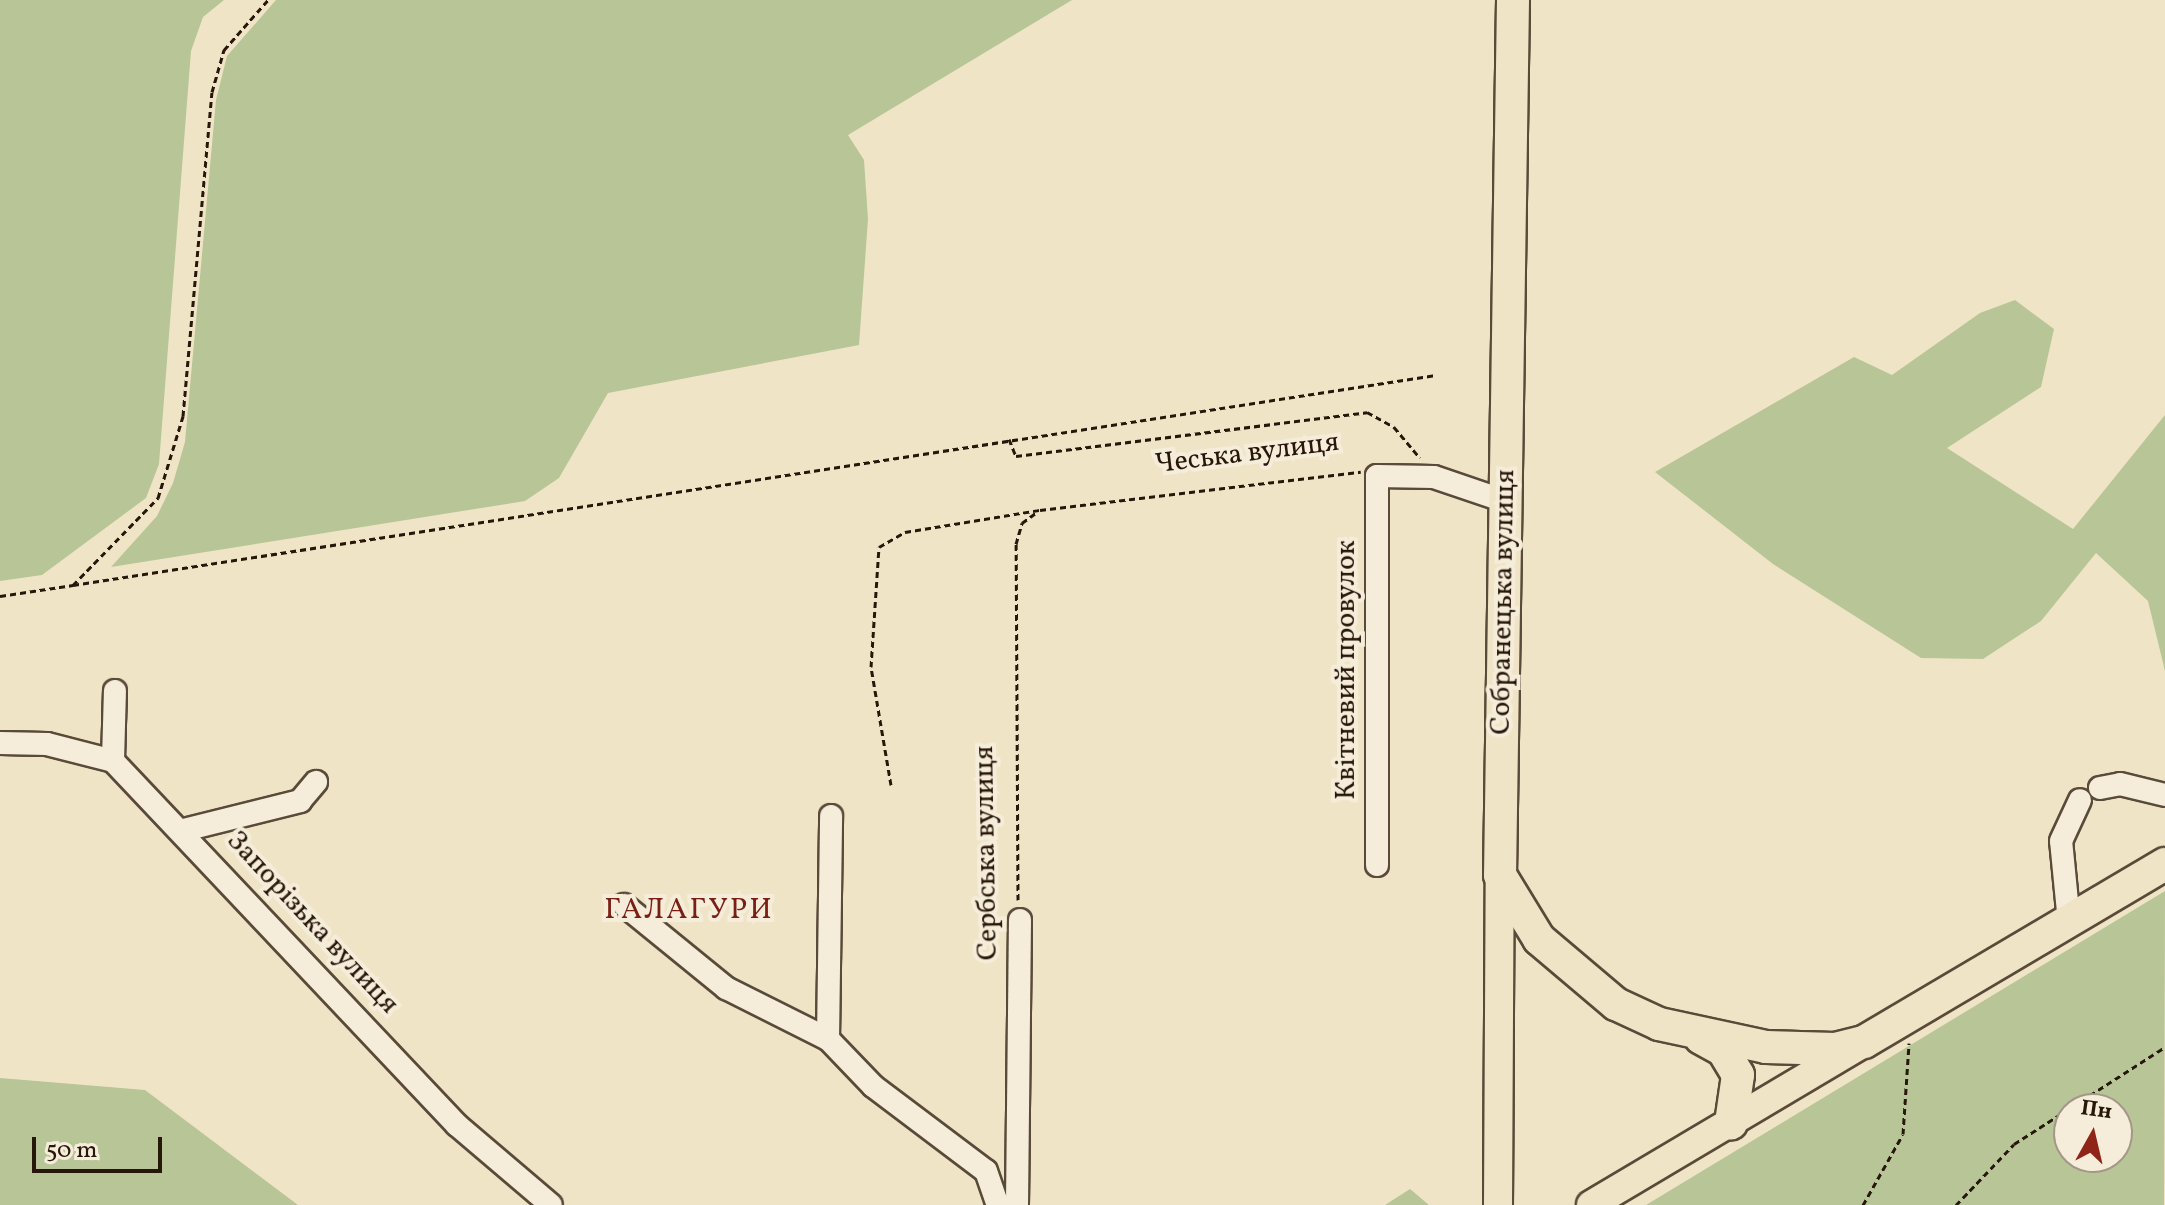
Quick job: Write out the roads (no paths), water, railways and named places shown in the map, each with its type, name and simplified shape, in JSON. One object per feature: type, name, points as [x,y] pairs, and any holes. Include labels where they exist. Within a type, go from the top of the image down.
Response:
[{"type":"highway","name":"Собранецька вулиця","points":[[1500,875],[1513,0]]},
{"type":"highway","points":[[1686,1033],[1807,1050],[1864,1042],[2165,864]]},
{"type":"highway","points":[[1500,875],[1516,908],[1567,968],[1616,1004],[1723,1050],[1735,1067],[1731,1123]]},
{"type":"main road","name":"Собранецька вулиця","points":[[1498,1205],[1500,875]]},
{"type":"main road","points":[[1591,1205],[1864,1042]]},
{"type":"street","name":"Чеська вулиця","points":[[1377,476],[1434,477],[1505,501]]},
{"type":"street","name":"Квітневий провулок","points":[[1377,476],[1377,865]]},
{"type":"street","points":[[113,761],[115,691]]},
{"type":"street","name":"Запорізька вулиця","points":[[0,743],[47,744],[113,761],[184,830],[457,1125],[551,1205]]},
{"type":"street","points":[[184,830],[300,801],[316,782]]},
{"type":"street","points":[[2100,788],[2120,784],[2165,795]]},
{"type":"street","points":[[2069,922],[2061,841],[2080,800]]},
{"type":"street","points":[[828,1039],[831,816]]},
{"type":"street","points":[[624,905],[726,988],[828,1039],[873,1086],[986,1171],[998,1205]]},
{"type":"street","name":"Сербська вулиця","points":[[1017,1205],[1020,920]]},
{"type":"district","name":"ГАЛАГУРИ","points":[[689,910]]}]
